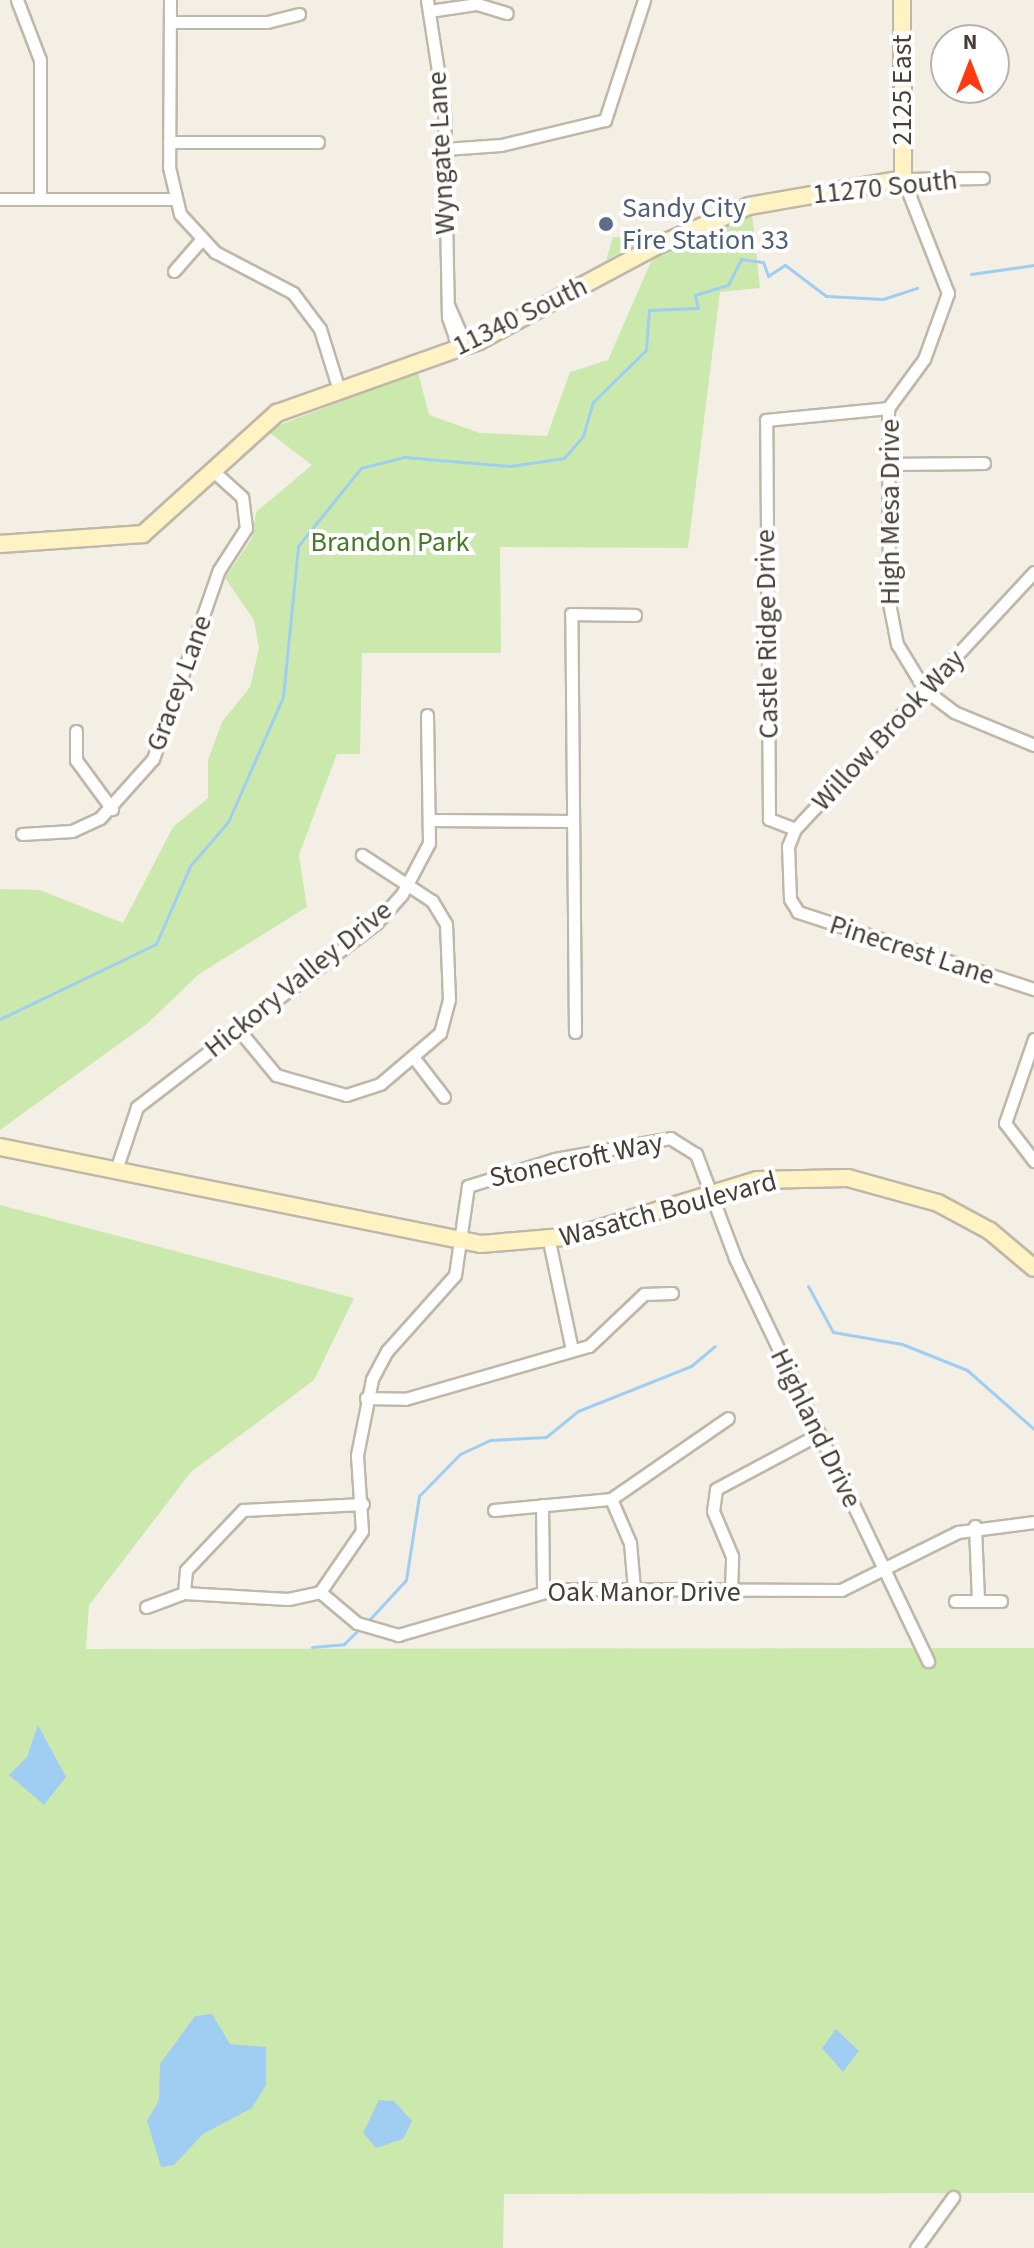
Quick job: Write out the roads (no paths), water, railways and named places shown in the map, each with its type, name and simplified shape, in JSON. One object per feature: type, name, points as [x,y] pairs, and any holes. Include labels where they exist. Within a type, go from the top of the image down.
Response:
[{"type":"street","points":[[17,0],[40,60],[40,199]]},
{"type":"street","points":[[170,0],[169,142],[174,199],[200,241],[293,293],[320,329],[339,390]]},
{"type":"street","points":[[445,149],[501,145],[605,120],[644,0]]},
{"type":"street","name":"2125 East","points":[[902,0],[903,179]]},
{"type":"street","points":[[428,6],[477,4],[507,13]]},
{"type":"street","name":"Wyngate Lane","points":[[428,6],[445,149],[449,307],[462,348]]},
{"type":"street","points":[[170,22],[267,22],[299,14]]},
{"type":"street","points":[[169,142],[318,142]]},
{"type":"street","name":"11270 South","points":[[696,229],[764,202],[903,179],[983,178]]},
{"type":"street","name":"High Mesa Drive","points":[[903,179],[948,293],[924,359],[888,408],[891,624],[925,690],[954,712],[1034,745]]},
{"type":"street","points":[[0,199],[174,199]]},
{"type":"street","name":"11340 South","points":[[0,544],[143,534],[264,420],[339,390],[462,348],[696,229]]},
{"type":"street","points":[[174,271],[200,241]]},
{"type":"street","name":"Castle Ridge Drive","points":[[795,829],[769,819],[766,420],[825,420],[888,408]]},
{"type":"street","points":[[888,464],[984,463]]},
{"type":"street","name":"Gracey Lane","points":[[22,834],[72,831],[112,809],[153,759],[219,570],[246,528],[242,497],[213,471]]},
{"type":"street","name":"Willow Brook Way","points":[[791,906],[788,846],[795,829],[1034,572]]},
{"type":"street","points":[[575,1032],[571,614],[635,615]]},
{"type":"street","name":"Hickory Valley Drive","points":[[116,1170],[137,1107],[376,923],[408,883],[425,854],[430,820],[427,715]]},
{"type":"street","points":[[76,731],[76,760],[112,809]]},
{"type":"street","points":[[430,820],[572,821]]},
{"type":"street","points":[[238,1029],[276,1075],[334,1094],[369,1090],[414,1058],[446,1023],[449,938],[441,912],[408,883],[362,855]]},
{"type":"street","name":"Pinecrest Lane","points":[[791,906],[1034,989]]},
{"type":"street","points":[[1034,1039],[1005,1123],[1034,1161]]},
{"type":"street","points":[[414,1058],[444,1097]]},
{"type":"street","name":"Stonecroft Way","points":[[460,1242],[465,1192],[474,1182],[658,1138],[691,1147],[710,1193]]},
{"type":"street","name":"Wasatch Boulevard","points":[[0,1147],[460,1242],[549,1241],[710,1193],[781,1177],[869,1181],[964,1216],[1032,1262]]},
{"type":"street","name":"Highland Drive","points":[[710,1193],[817,1435],[928,1661]]},
{"type":"street","points":[[549,1241],[572,1350]]},
{"type":"street","points":[[146,1607],[184,1593],[288,1599],[320,1592],[359,1537],[363,1504],[357,1455],[366,1398],[387,1351],[452,1280],[460,1242]]},
{"type":"street","points":[[366,1398],[405,1399],[572,1350],[601,1340],[644,1294],[672,1293]]},
{"type":"street","points":[[494,1510],[611,1499],[728,1418]]},
{"type":"street","points":[[731,1590],[732,1556],[713,1511],[716,1489],[817,1435]]},
{"type":"street","points":[[611,1499],[630,1543],[634,1589]]},
{"type":"street","points":[[184,1593],[186,1570],[243,1510],[363,1504]]},
{"type":"street","points":[[542,1505],[543,1591]]},
{"type":"street","name":"Oak Manor Drive","points":[[320,1592],[357,1623],[398,1635],[543,1591],[841,1590],[883,1565],[975,1526],[1034,1522]]},
{"type":"street","points":[[975,1526],[978,1601]]},
{"type":"street","points":[[955,1601],[1001,1601]]},
{"type":"street","points":[[916,2248],[953,2197]]},
{"type":"water","points":[[38,1725],[66,1777],[44,1805],[9,1775],[27,1757]]},
{"type":"water","points":[[212,2014],[230,2044],[266,2047],[266,2085],[252,2108],[203,2134],[174,2165],[161,2167],[147,2121],[159,2100],[160,2064],[195,2016]]},
{"type":"water","points":[[836,2029],[859,2051],[843,2072],[822,2048]]},
{"type":"water","points":[[379,2100],[394,2101],[412,2121],[403,2139],[376,2148],[363,2133]]},
{"type":"waterway","points":[[0,1019],[156,944],[190,866],[228,822],[283,697],[298,546],[361,468],[404,457],[510,466],[564,458],[583,436],[593,402],[646,350],[649,310],[698,308],[695,295],[728,285],[741,259],[763,262],[768,276],[785,265],[826,296],[883,299],[917,288]]},
{"type":"waterway","points":[[971,274],[1034,265]]},
{"type":"waterway","points":[[808,1286],[833,1332],[902,1344],[967,1370],[1034,1429]]},
{"type":"waterway","points":[[369,1620],[406,1580],[419,1496],[460,1454],[490,1440],[546,1437],[578,1411],[691,1366],[715,1346]]},
{"type":"waterway","points":[[312,1647],[344,1644],[357,1631]]},
{"type":"place","name":"Sandy City Fire Station 33","points":[[606,224]]},
{"type":"park label","name":"Brandon Park","points":[[390,542]]}]
